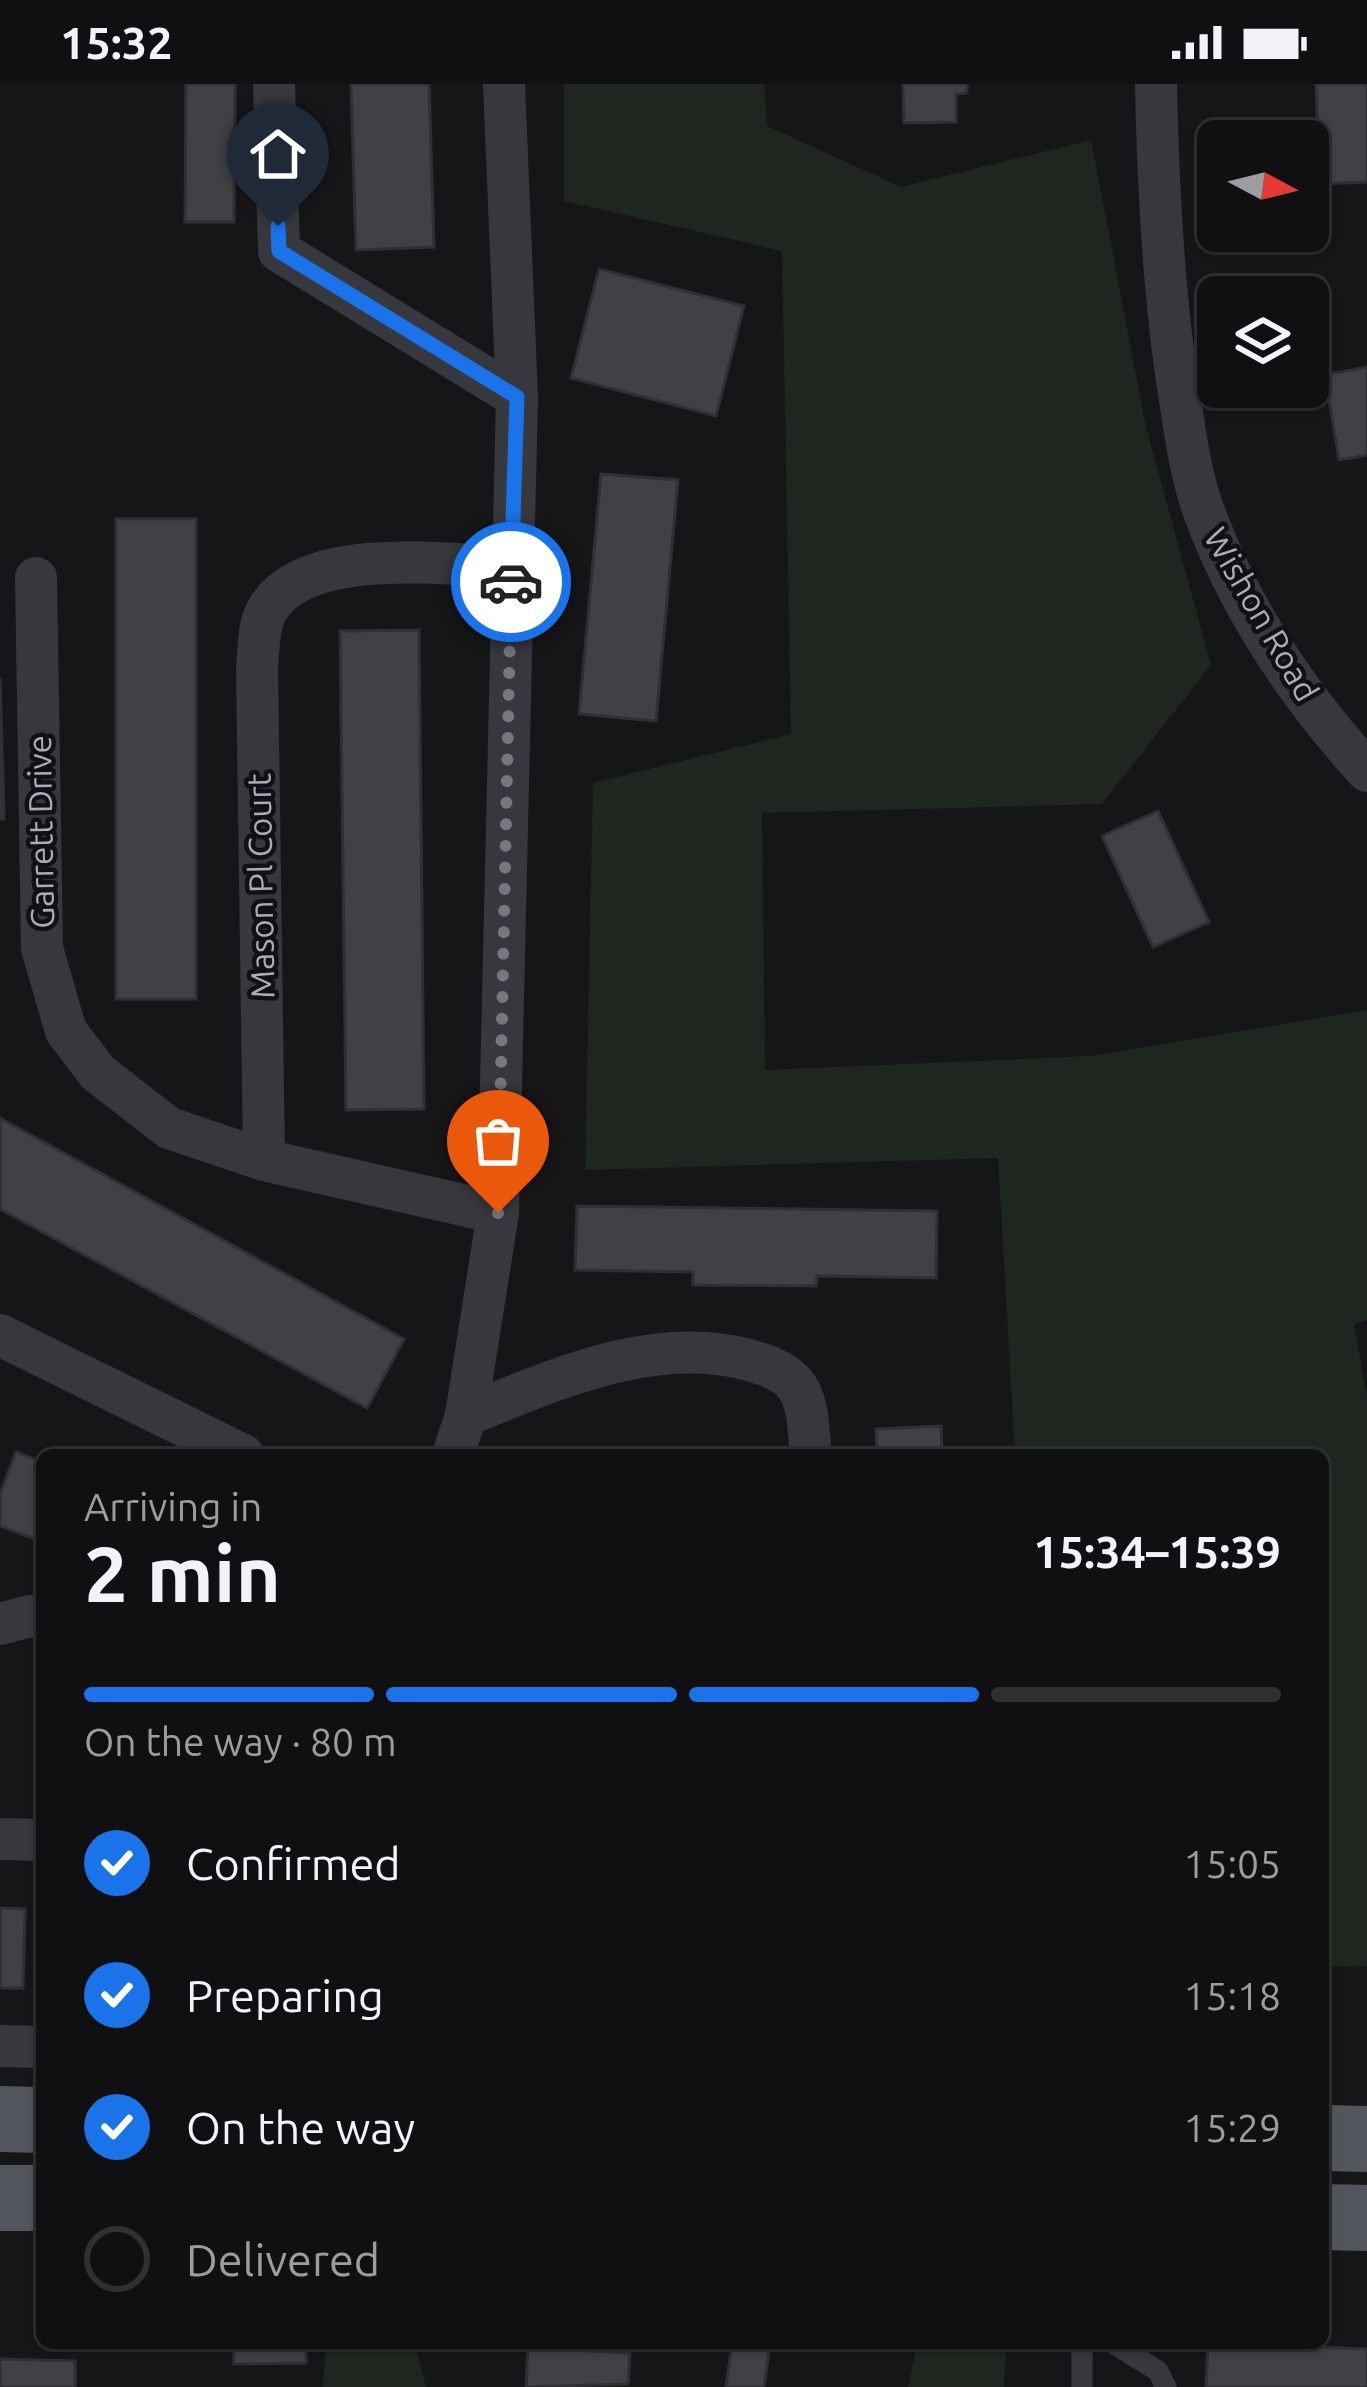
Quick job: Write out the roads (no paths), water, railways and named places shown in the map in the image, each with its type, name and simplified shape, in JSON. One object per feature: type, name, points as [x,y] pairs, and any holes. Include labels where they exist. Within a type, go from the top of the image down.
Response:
[{"type":"main road","points":[[0,2119],[36,2120]]},
{"type":"main road","points":[[1329,2138],[1367,2139]]},
{"type":"main road","points":[[0,2198],[36,2198]]},
{"type":"main road","points":[[1329,2217],[1367,2218]]},
{"type":"street","points":[[274,84],[279,251],[517,397]]},
{"type":"street","points":[[460,1435],[498,1213],[517,397],[504,84]]},
{"type":"street","name":"Wishon Road","points":[[1156,84],[1172,346],[1189,456],[1203,509],[1279,658],[1367,771]]},
{"type":"street","name":"Mason Pl Court","points":[[263,1160],[257,666],[266,613],[290,587],[345,566],[511,567]]},
{"type":"street","name":"Garrett Drive","points":[[36,578],[42,948],[67,1031],[98,1073],[169,1128],[263,1160],[498,1213]]},
{"type":"street","points":[[0,1336],[231,1449]]},
{"type":"street","points":[[460,1435],[562,1377],[616,1361],[672,1353],[727,1354],[765,1364],[797,1386],[810,1449]]},
{"type":"street","points":[[0,1624],[36,1618]]},
{"type":"street","points":[[0,1839],[36,1840]]},
{"type":"street","points":[[0,2046],[36,2047]]},
{"type":"lane","points":[[1082,2349],[1082,2387]]},
{"type":"lane","points":[[1123,2349],[1158,2371],[1166,2387]]}]
